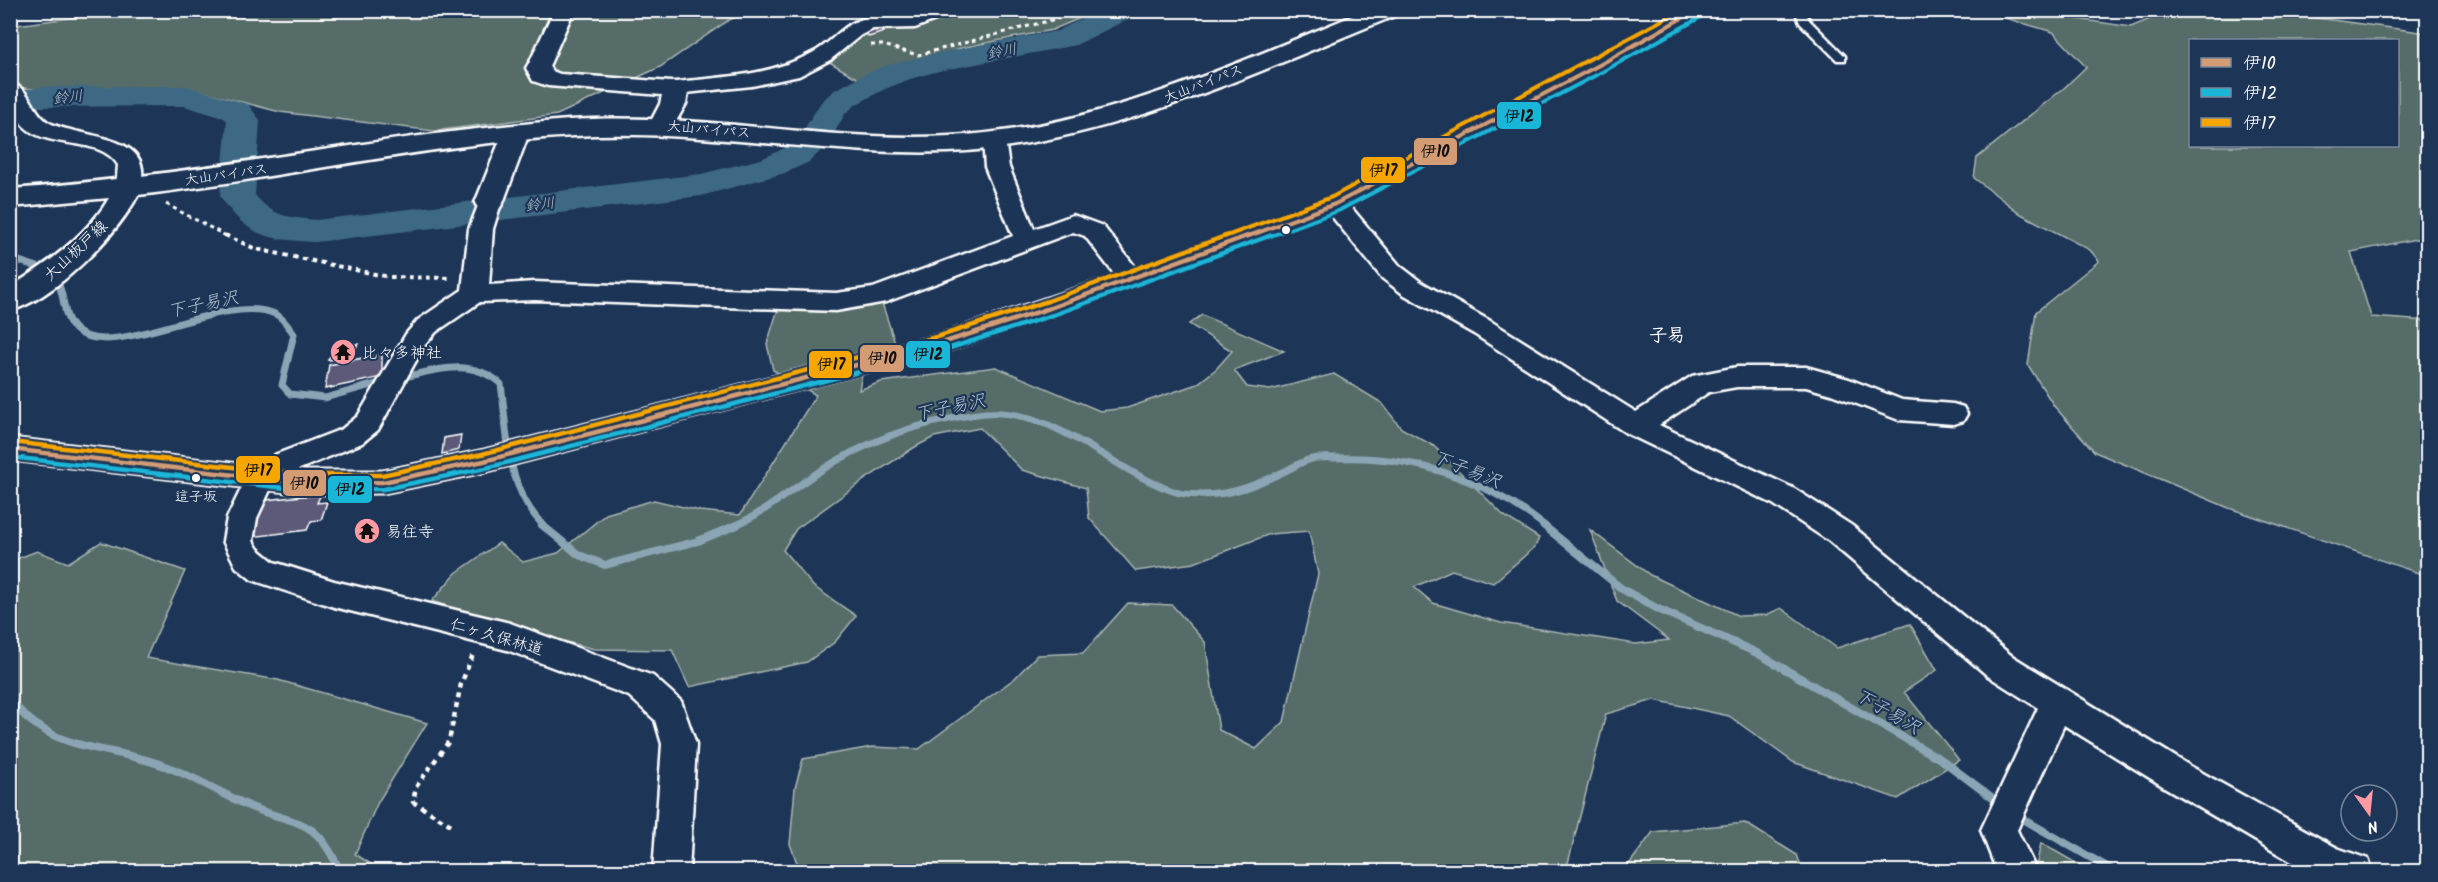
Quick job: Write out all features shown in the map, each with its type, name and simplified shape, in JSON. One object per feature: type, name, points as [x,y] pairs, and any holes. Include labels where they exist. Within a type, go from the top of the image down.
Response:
[{"type":"main road","name":"大山バイパス","points":[[10,198],[125,196],[222,175],[516,133],[572,128],[662,125],[842,142],[899,145],[994,140],[1056,130],[1136,109],[1389,10]]},
{"type":"main road","points":[[538,68],[542,76],[557,81],[676,88],[673,104],[662,125]]},
{"type":"main road","points":[[489,203],[516,133]]},
{"type":"main road","name":"大山板戸線","points":[[22,295],[61,267],[125,196]]},
{"type":"street","points":[[538,68],[564,10]]},
{"type":"street","points":[[676,88],[753,80],[791,71],[823,56],[854,31],[869,23],[915,22],[944,10]]},
{"type":"street","points":[[10,449],[321,483],[383,482],[484,462],[535,449],[942,343],[1050,308],[1335,204],[1601,64],[1697,10]]},
{"type":"street","points":[[18,106],[37,126],[54,134],[102,144],[127,159],[131,168],[125,196]]},
{"type":"street","points":[[994,140],[996,167],[1028,240]]},
{"type":"street","points":[[476,286],[481,229],[489,203]]},
{"type":"street","points":[[1335,204],[1391,273],[1412,288],[1483,328],[1636,426],[1783,496],[1840,533],[2000,666],[2178,777],[2327,862],[2355,872]]},
{"type":"street","points":[[261,478],[287,462],[352,436],[368,423],[415,340],[427,326],[476,286],[534,291],[836,302],[877,296],[1072,223],[1094,231],[1130,278]]},
{"type":"street","points":[[1636,426],[1702,383],[1737,377],[1806,377],[1839,386],[1899,410],[1953,414]]},
{"type":"street","name":"仁ヶ久保林道","points":[[261,478],[242,518],[238,542],[247,558],[263,571],[334,594],[510,637],[641,686],[669,712],[679,744],[671,872]]},
{"type":"street","points":[[2019,872],[2012,863],[1999,830],[2057,703]]},
{"type":"lane","points":[[1800,10],[1804,21],[1841,58]]},
{"type":"path","points":[[892,48],[907,55],[918,55],[1090,10]]},
{"type":"path","points":[[125,196],[157,199],[208,228],[256,249],[389,276],[476,286]]},
{"type":"path","points":[[451,825],[413,802],[416,787],[449,741],[461,684],[483,630]]},
{"type":"green space","points":[[129,10],[751,11],[729,20],[660,67],[557,115],[434,131],[280,112],[192,89],[31,89],[11,86],[10,26]]},
{"type":"green space","points":[[950,11],[1097,11],[1052,30],[961,48],[865,83],[831,63],[853,37],[866,28]]},
{"type":"green space","points":[[1919,11],[2024,11],[2131,27],[2169,11],[2298,11],[2310,17],[2427,33],[2427,239],[2421,238],[2351,252],[2371,317],[2427,321],[2427,576],[2229,508],[2095,452],[2054,406],[2028,365],[2036,312],[2099,261],[2090,250],[2021,214],[1974,178],[1977,158],[2064,88],[2086,67],[2053,32],[1988,13]]},
{"type":"green space","points":[[882,303],[895,343],[866,352],[859,390],[881,382],[996,367],[1100,411],[1127,408],[1197,384],[1216,369],[1232,351],[1189,324],[1202,315],[1284,351],[1234,370],[1247,387],[1270,390],[1334,374],[1382,403],[1401,428],[1434,446],[1503,515],[1539,538],[1535,547],[1493,583],[1452,570],[1414,587],[1433,603],[1501,623],[1636,644],[1669,640],[1617,601],[1590,530],[1650,575],[1739,616],[1766,615],[1781,608],[1837,648],[1910,624],[1937,670],[1904,692],[1959,760],[1898,799],[1793,762],[1729,716],[1654,700],[1606,714],[1566,871],[800,871],[790,844],[795,788],[803,759],[872,747],[919,749],[1015,678],[1037,655],[1083,653],[1128,603],[1172,605],[1205,642],[1219,730],[1256,749],[1284,722],[1318,574],[1309,531],[1270,534],[1194,563],[1136,571],[1089,518],[1086,488],[1022,470],[980,428],[934,437],[915,447],[796,529],[783,550],[813,586],[856,616],[835,642],[807,662],[689,687],[672,650],[594,649],[500,624],[432,601],[456,573],[499,543],[523,562],[558,553],[606,514],[654,500],[700,511],[740,515],[816,395],[773,370],[767,344],[779,306],[847,309]]},
{"type":"green space","points":[[101,542],[185,571],[146,658],[278,680],[427,723],[378,802],[355,854],[382,871],[11,871],[11,561],[37,551],[68,563]]},
{"type":"green space","points":[[1745,823],[1797,855],[1803,871],[1624,871],[1653,832]]},
{"type":"green space","points":[[2041,843],[2090,871],[2035,872]]},
{"type":"building","points":[[879,27],[884,32],[869,37],[864,32]]},
{"type":"building","name":"比々多神社","points":[[358,344],[350,359],[328,360],[336,345]]},
{"type":"building","points":[[382,354],[382,377],[325,389],[329,365]]},
{"type":"building","points":[[461,435],[459,450],[442,454],[444,438]]},
{"type":"building","points":[[321,494],[317,503],[327,502],[321,520],[311,521],[307,530],[251,537],[256,511],[262,510],[266,500]]},
{"type":"waterway","name":"鈴川","points":[[10,103],[41,97],[186,96],[236,111],[244,120],[237,196],[253,216],[279,228],[316,231],[701,185],[773,166],[797,155],[816,137],[832,109],[844,98],[874,82],[899,72],[938,62],[1065,39],[1124,10]]},
{"type":"waterway","name":"下子易沢","points":[[10,258],[47,270]]},
{"type":"waterway","name":"下子易沢","points":[[55,277],[61,289],[70,323],[74,328],[91,337],[113,339],[197,318],[226,312],[253,310],[278,315],[294,334],[282,385],[290,394],[325,398],[386,381]]},
{"type":"waterway","name":"下子易沢","points":[[400,378],[440,369],[465,368],[490,376],[501,384],[507,441],[515,477],[531,511],[544,526]]},
{"type":"waterway","name":"下子易沢","points":[[733,526],[766,509],[835,462],[874,442],[935,422],[977,414],[1005,413],[1031,419],[1057,429],[1129,470],[1182,494],[1213,495],[1234,491],[1315,458],[1367,458],[1421,466],[1474,483],[1523,510],[1545,526]]},
{"type":"waterway","name":"下子易沢","points":[[542,525],[579,555],[605,565],[698,541],[737,525]]},
{"type":"waterway","name":"下子易沢","points":[[1543,525],[1622,589],[1658,609],[1757,653],[1942,760],[2002,805]]},
{"type":"waterway","points":[[10,699],[26,717],[43,730],[62,739],[165,766],[251,807],[302,824],[320,838],[337,865]]},
{"type":"waterway","name":"下子易沢","points":[[2016,815],[2116,872]]},
{"type":"transit line","name":"伊17","points":[[11,442],[304,475],[382,475],[482,454],[940,336],[1048,301],[1332,197],[1681,10]]},
{"type":"transit line","name":"伊10","points":[[10,449],[304,483],[383,482],[484,461],[942,343],[1050,308],[1335,204],[1601,64],[1696,10]]},
{"type":"transit line","name":"伊12","points":[[10,457],[303,490],[384,489],[486,468],[944,350],[1053,315],[1338,211],[1604,71],[1701,17]]},
{"type":"place","name":"比々多神社","points":[[343,352]]},
{"type":"place","name":"這子坂","points":[[196,478]]},
{"type":"place","name":"易往寺","points":[[367,531]]},
{"type":"district","name":"子易","points":[[1667,335]]}]
